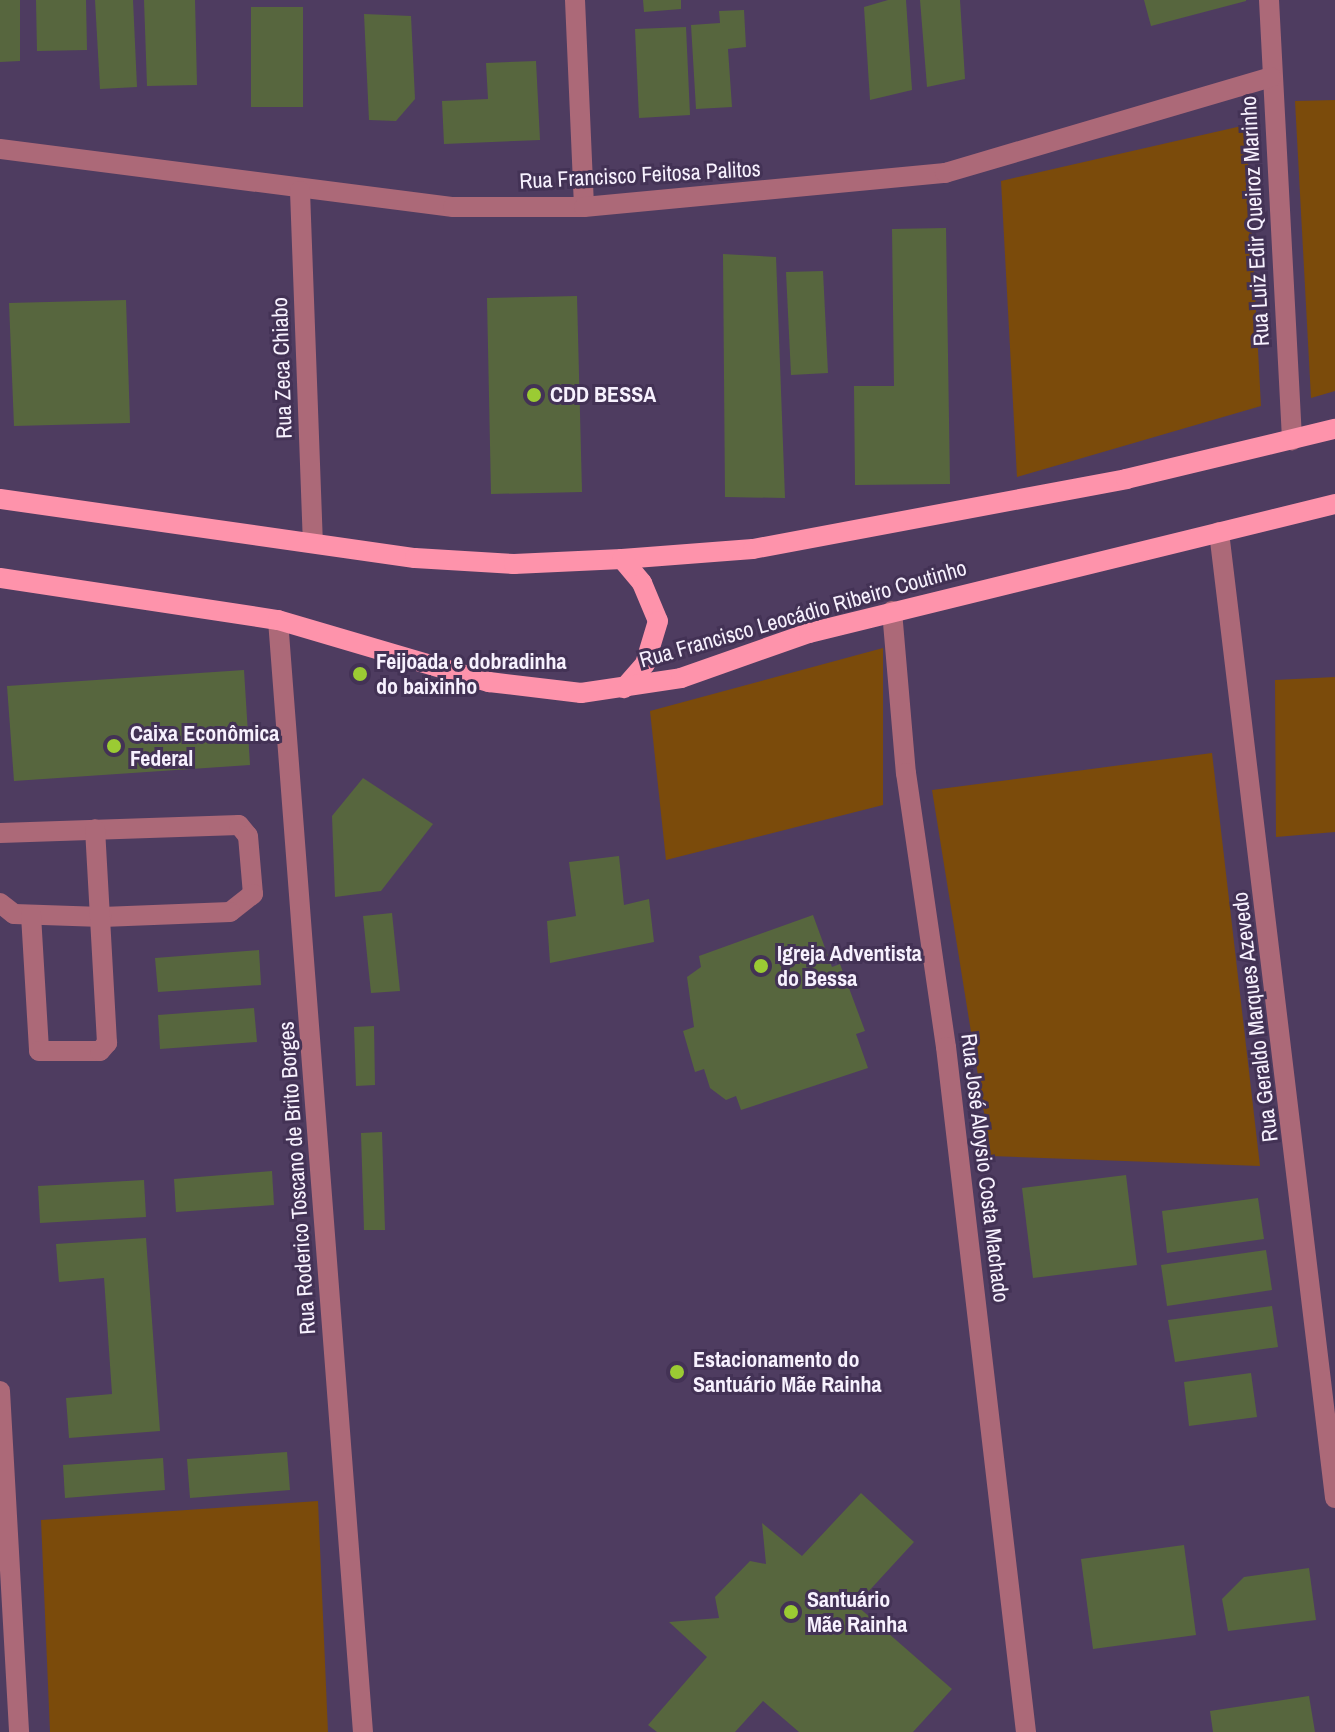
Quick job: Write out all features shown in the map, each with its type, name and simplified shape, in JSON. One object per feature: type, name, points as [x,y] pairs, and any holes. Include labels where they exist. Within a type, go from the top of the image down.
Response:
[{"type":"main road","points":[[0,499],[313,543],[514,564],[622,559],[753,549],[1126,479],[1335,429]]},
{"type":"main road","name":"Rua Francisco Leocádio Ribeiro Coutinho","points":[[0,578],[278,620],[489,682],[581,693],[681,678],[892,611],[1335,504]]},
{"type":"main road","points":[[622,559],[642,583],[658,621],[645,664],[624,688]]},
{"type":"street","points":[[575,0],[584,207]]},
{"type":"street","name":"Rua Luiz Edir Queiroz Marinho","points":[[1269,0],[1292,440]]},
{"type":"street","name":"Rua Francisco Feitosa Palitos","points":[[0,149],[300,191],[453,207],[584,207],[945,173],[1271,77]]},
{"type":"street","name":"Rua Zeca Chiabo","points":[[300,191],[313,543]]},
{"type":"street","name":"Rua Geraldo Marques Azevedo","points":[[1219,532],[1335,1498]]},
{"type":"street","name":"Rua José Aloysio Costa Machado","points":[[892,611],[906,773],[948,1063],[1026,1732]]},
{"type":"street","name":"Rua Roderico Toscano de Brito Borges","points":[[278,620],[363,1732]]},
{"type":"street","points":[[0,833],[239,825],[248,836],[253,894],[230,912],[102,917],[14,914],[0,903]]},
{"type":"street","points":[[31,915],[35,1038],[39,1051],[50,1056],[100,1051],[107,1043],[95,829]]},
{"type":"street","points":[[0,1391],[19,1732]]},
{"type":"shaded area","points":[[1335,100],[1335,391],[1311,398],[1295,101]]},
{"type":"shaded area","points":[[1246,125],[1261,406],[1017,477],[1001,181]]},
{"type":"shaded area","points":[[883,648],[883,805],[666,860],[650,711]]},
{"type":"shaded area","points":[[1335,677],[1335,832],[1276,837],[1275,680]]},
{"type":"shaded area","points":[[1212,753],[1260,1166],[991,1156],[932,790]]},
{"type":"shaded area","points":[[318,1501],[328,1732],[50,1732],[41,1520]]},
{"type":"building","points":[[0,0],[20,0],[20,61],[0,62]]},
{"type":"building","points":[[36,0],[86,0],[87,50],[37,51]]},
{"type":"building","points":[[95,0],[133,0],[137,87],[100,89]]},
{"type":"building","points":[[144,0],[195,0],[197,85],[147,86]]},
{"type":"building","points":[[643,0],[681,0],[681,9],[644,12]]},
{"type":"building","points":[[888,0],[906,0],[912,90],[870,100],[864,7]]},
{"type":"building","points":[[920,0],[960,0],[965,79],[927,87]]},
{"type":"building","points":[[1144,0],[1246,0],[1246,1],[1151,26]]},
{"type":"building","points":[[251,7],[303,7],[303,107],[251,107]]},
{"type":"building","points":[[744,10],[746,47],[728,49],[732,107],[696,109],[691,25],[720,23],[719,11]]},
{"type":"building","points":[[364,14],[411,16],[415,99],[396,121],[369,120]]},
{"type":"building","points":[[686,27],[690,115],[639,118],[635,29]]},
{"type":"building","points":[[536,61],[540,140],[444,144],[442,101],[488,99],[486,63]]},
{"type":"building","points":[[946,228],[950,484],[855,485],[854,386],[894,386],[892,229]]},
{"type":"building","points":[[723,254],[776,257],[785,498],[725,497]]},
{"type":"building","points":[[823,271],[828,373],[791,375],[786,272]]},
{"type":"building","name":"CDD BESSA","points":[[577,296],[582,492],[491,494],[487,298]]},
{"type":"building","points":[[126,300],[130,423],[14,426],[9,303]]},
{"type":"building","points":[[244,670],[250,765],[14,781],[7,686]]},
{"type":"building","points":[[363,778],[433,824],[381,891],[335,897],[332,816]]},
{"type":"building","points":[[619,856],[624,905],[649,899],[654,942],[550,963],[547,921],[576,916],[569,862]]},
{"type":"building","points":[[392,913],[400,991],[371,993],[363,916]]},
{"type":"building","points":[[813,915],[832,967],[840,964],[865,1031],[856,1034],[868,1068],[741,1110],[736,1096],[726,1100],[710,1088],[704,1069],[695,1072],[683,1031],[694,1027],[687,977],[701,967],[699,956]]},
{"type":"building","points":[[259,950],[261,985],[158,992],[155,958]]},
{"type":"building","points":[[254,1008],[257,1042],[160,1049],[158,1015]]},
{"type":"building","points":[[374,1026],[375,1085],[356,1086],[354,1027]]},
{"type":"building","points":[[382,1132],[385,1230],[364,1230],[361,1133]]},
{"type":"building","points":[[272,1171],[274,1205],[176,1212],[174,1179]]},
{"type":"building","points":[[1126,1175],[1137,1265],[1033,1278],[1022,1188]]},
{"type":"building","points":[[144,1180],[146,1217],[40,1223],[38,1186]]},
{"type":"building","points":[[1258,1198],[1264,1239],[1167,1253],[1162,1211]]},
{"type":"building","points":[[146,1238],[160,1431],[69,1438],[66,1398],[112,1394],[104,1278],[59,1282],[56,1244]]},
{"type":"building","points":[[1266,1250],[1272,1290],[1167,1306],[1161,1265]]},
{"type":"building","points":[[1272,1306],[1278,1347],[1175,1362],[1168,1320]]},
{"type":"building","points":[[1251,1373],[1257,1417],[1189,1426],[1184,1382]]},
{"type":"building","points":[[287,1452],[290,1490],[190,1498],[187,1459]]},
{"type":"building","points":[[163,1458],[165,1490],[65,1498],[63,1465]]},
{"type":"building","name":"Santuário Mãe Rainha","points":[[861,1493],[914,1542],[856,1605],[952,1689],[913,1732],[799,1732],[763,1701],[735,1732],[657,1732],[648,1725],[707,1657],[669,1622],[719,1618],[715,1597],[750,1561],[766,1564],[762,1523],[802,1556]]},
{"type":"building","points":[[1184,1545],[1196,1635],[1093,1649],[1081,1559]]},
{"type":"building","points":[[1309,1568],[1316,1620],[1228,1631],[1222,1599],[1244,1577]]},
{"type":"building","points":[[1309,1696],[1315,1732],[1213,1732],[1210,1711]]},
{"type":"place","name":"CDD BESSA","points":[[534,395]]},
{"type":"place","name":"Feijoada e dobradinha do baixinho","points":[[360,674]]},
{"type":"place","name":"Caixa Econômica Federal","points":[[114,746]]},
{"type":"place","name":"Igreja Adventista do Bessa","points":[[761,966]]},
{"type":"place","name":"Estacionamento do Santuário Mãe Rainha","points":[[677,1372]]},
{"type":"place","name":"Santuário Mãe Rainha","points":[[791,1612]]}]
